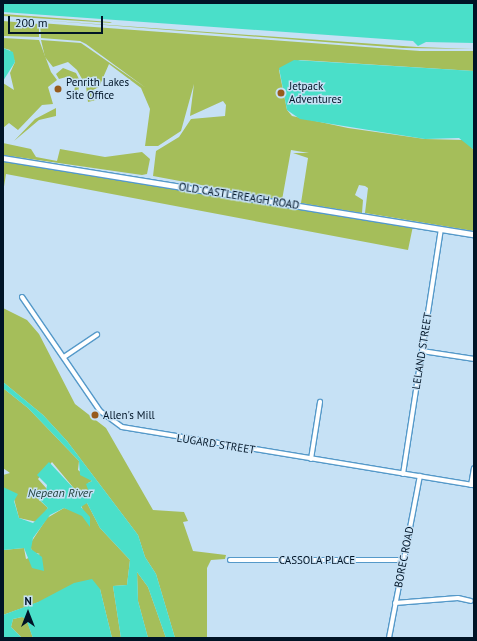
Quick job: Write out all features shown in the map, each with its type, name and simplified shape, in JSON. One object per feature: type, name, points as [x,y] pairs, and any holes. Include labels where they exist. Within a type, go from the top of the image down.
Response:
[{"type":"street","name":"OLD CASTLEREAGH ROAD","points":[[3,158],[474,234]]},
{"type":"street","name":"LELAND STREET","points":[[403,474],[441,229]]},
{"type":"street","name":"LUGARD STREET","points":[[22,297],[100,411],[122,427],[473,485]]},
{"type":"street","points":[[64,357],[97,335]]},
{"type":"street","points":[[422,351],[474,359]]},
{"type":"street","points":[[311,459],[320,402]]},
{"type":"street","points":[[473,485],[474,468]]},
{"type":"street","name":"BOREC ROAD","points":[[389,638],[420,476]]},
{"type":"street","name":"CASSOLA PLACE","points":[[230,560],[404,560]]},
{"type":"street","points":[[395,603],[458,598],[471,601]]},
{"type":"shaded area","points":[[3,14],[110,22],[112,23],[3,16]]},
{"type":"shaded area","points":[[40,20],[417,47],[474,49],[403,48]]},
{"type":"shaded area","points":[[3,21],[39,24],[39,37],[3,36]]},
{"type":"shaded area","points":[[40,23],[420,51],[474,51],[474,71],[300,60],[279,70],[287,110],[292,116],[348,128],[425,139],[464,140],[474,150],[474,231],[365,213],[368,188],[359,185],[355,195],[363,200],[362,213],[301,203],[308,158],[293,153],[309,153],[291,150],[282,200],[153,176],[156,151],[179,137],[191,119],[225,116],[226,105],[223,101],[190,116],[194,84],[181,131],[158,146],[145,146],[150,109],[141,88],[109,64],[99,87],[93,90],[96,100],[88,102],[86,86],[77,70],[68,62],[53,67],[45,57],[41,40],[81,43],[146,88],[80,41],[41,38]]},
{"type":"shaded area","points":[[3,38],[39,40],[51,72],[57,80],[48,87],[53,104],[42,105],[18,130],[9,123],[3,128],[3,83],[14,90],[10,73],[15,62],[10,50],[3,48]]},
{"type":"shaded area","points":[[63,68],[76,73],[83,87],[79,87],[78,92],[74,94],[75,85],[70,76],[59,79],[56,74]]},
{"type":"shaded area","points":[[56,108],[56,116],[39,120],[14,141],[35,119]]},
{"type":"shaded area","points":[[3,143],[31,149],[36,157],[57,161],[60,149],[105,157],[142,152],[150,159],[147,174],[142,175],[3,155]]},
{"type":"shaded area","points":[[3,161],[413,226],[408,250],[6,174],[3,193]]},
{"type":"shaded area","points":[[3,308],[27,320],[39,334],[75,404],[106,428],[153,510],[184,512],[188,521],[183,522],[193,551],[226,555],[225,559],[211,560],[207,568],[207,638],[175,638],[156,574],[145,557],[138,535],[67,441],[43,415],[3,382]]},
{"type":"shaded area","points":[[3,388],[28,408],[79,461],[78,470],[92,481],[88,483],[89,492],[77,492],[52,462],[38,479],[47,489],[37,498],[48,508],[37,522],[19,518],[14,499],[3,487],[3,475],[10,473],[3,468]]},
{"type":"shaded area","points":[[87,503],[100,528],[130,560],[127,585],[113,586],[121,638],[112,638],[100,589],[39,602],[3,615],[3,550],[24,548],[26,559],[40,554],[32,552],[30,544],[47,518],[64,508],[84,514],[81,504]]},
{"type":"shaded area","points":[[137,572],[148,587],[166,638],[148,638],[138,601]]},
{"type":"shaded area","points":[[22,617],[26,618],[33,638],[22,638],[11,627],[13,619]]},
{"type":"water","points":[[3,3],[474,3],[474,43],[426,42],[418,46],[413,41],[3,12]]},
{"type":"water","points":[[3,48],[13,52],[15,62],[3,81]]},
{"type":"water","points":[[294,60],[474,71],[474,150],[459,138],[425,139],[300,119],[287,110],[279,68]]},
{"type":"water","name":"Nepean River","points":[[3,382],[43,415],[67,441],[138,535],[145,557],[156,574],[175,638],[166,638],[148,587],[137,572],[138,601],[148,638],[121,638],[113,586],[127,585],[130,560],[100,528],[87,503],[81,507],[90,517],[90,527],[82,516],[64,508],[50,515],[33,538],[31,549],[42,557],[44,571],[32,568],[24,548],[3,550],[3,487],[18,494],[14,501],[19,518],[33,523],[48,508],[36,496],[46,491],[47,485],[37,475],[49,462],[77,492],[89,492],[86,484],[92,481],[80,475],[79,461],[28,408],[3,388]]},
{"type":"water","points":[[92,579],[100,589],[112,638],[33,638],[26,619],[22,617],[13,619],[11,627],[22,638],[3,638],[3,615],[38,602],[74,583]]},
{"type":"place","name":"Penrith Lakes Site Office","points":[[58,89]]},
{"type":"place","name":"Jetpack Adventures","points":[[281,93]]},
{"type":"place","name":"Allen's Mill","points":[[95,415]]}]
